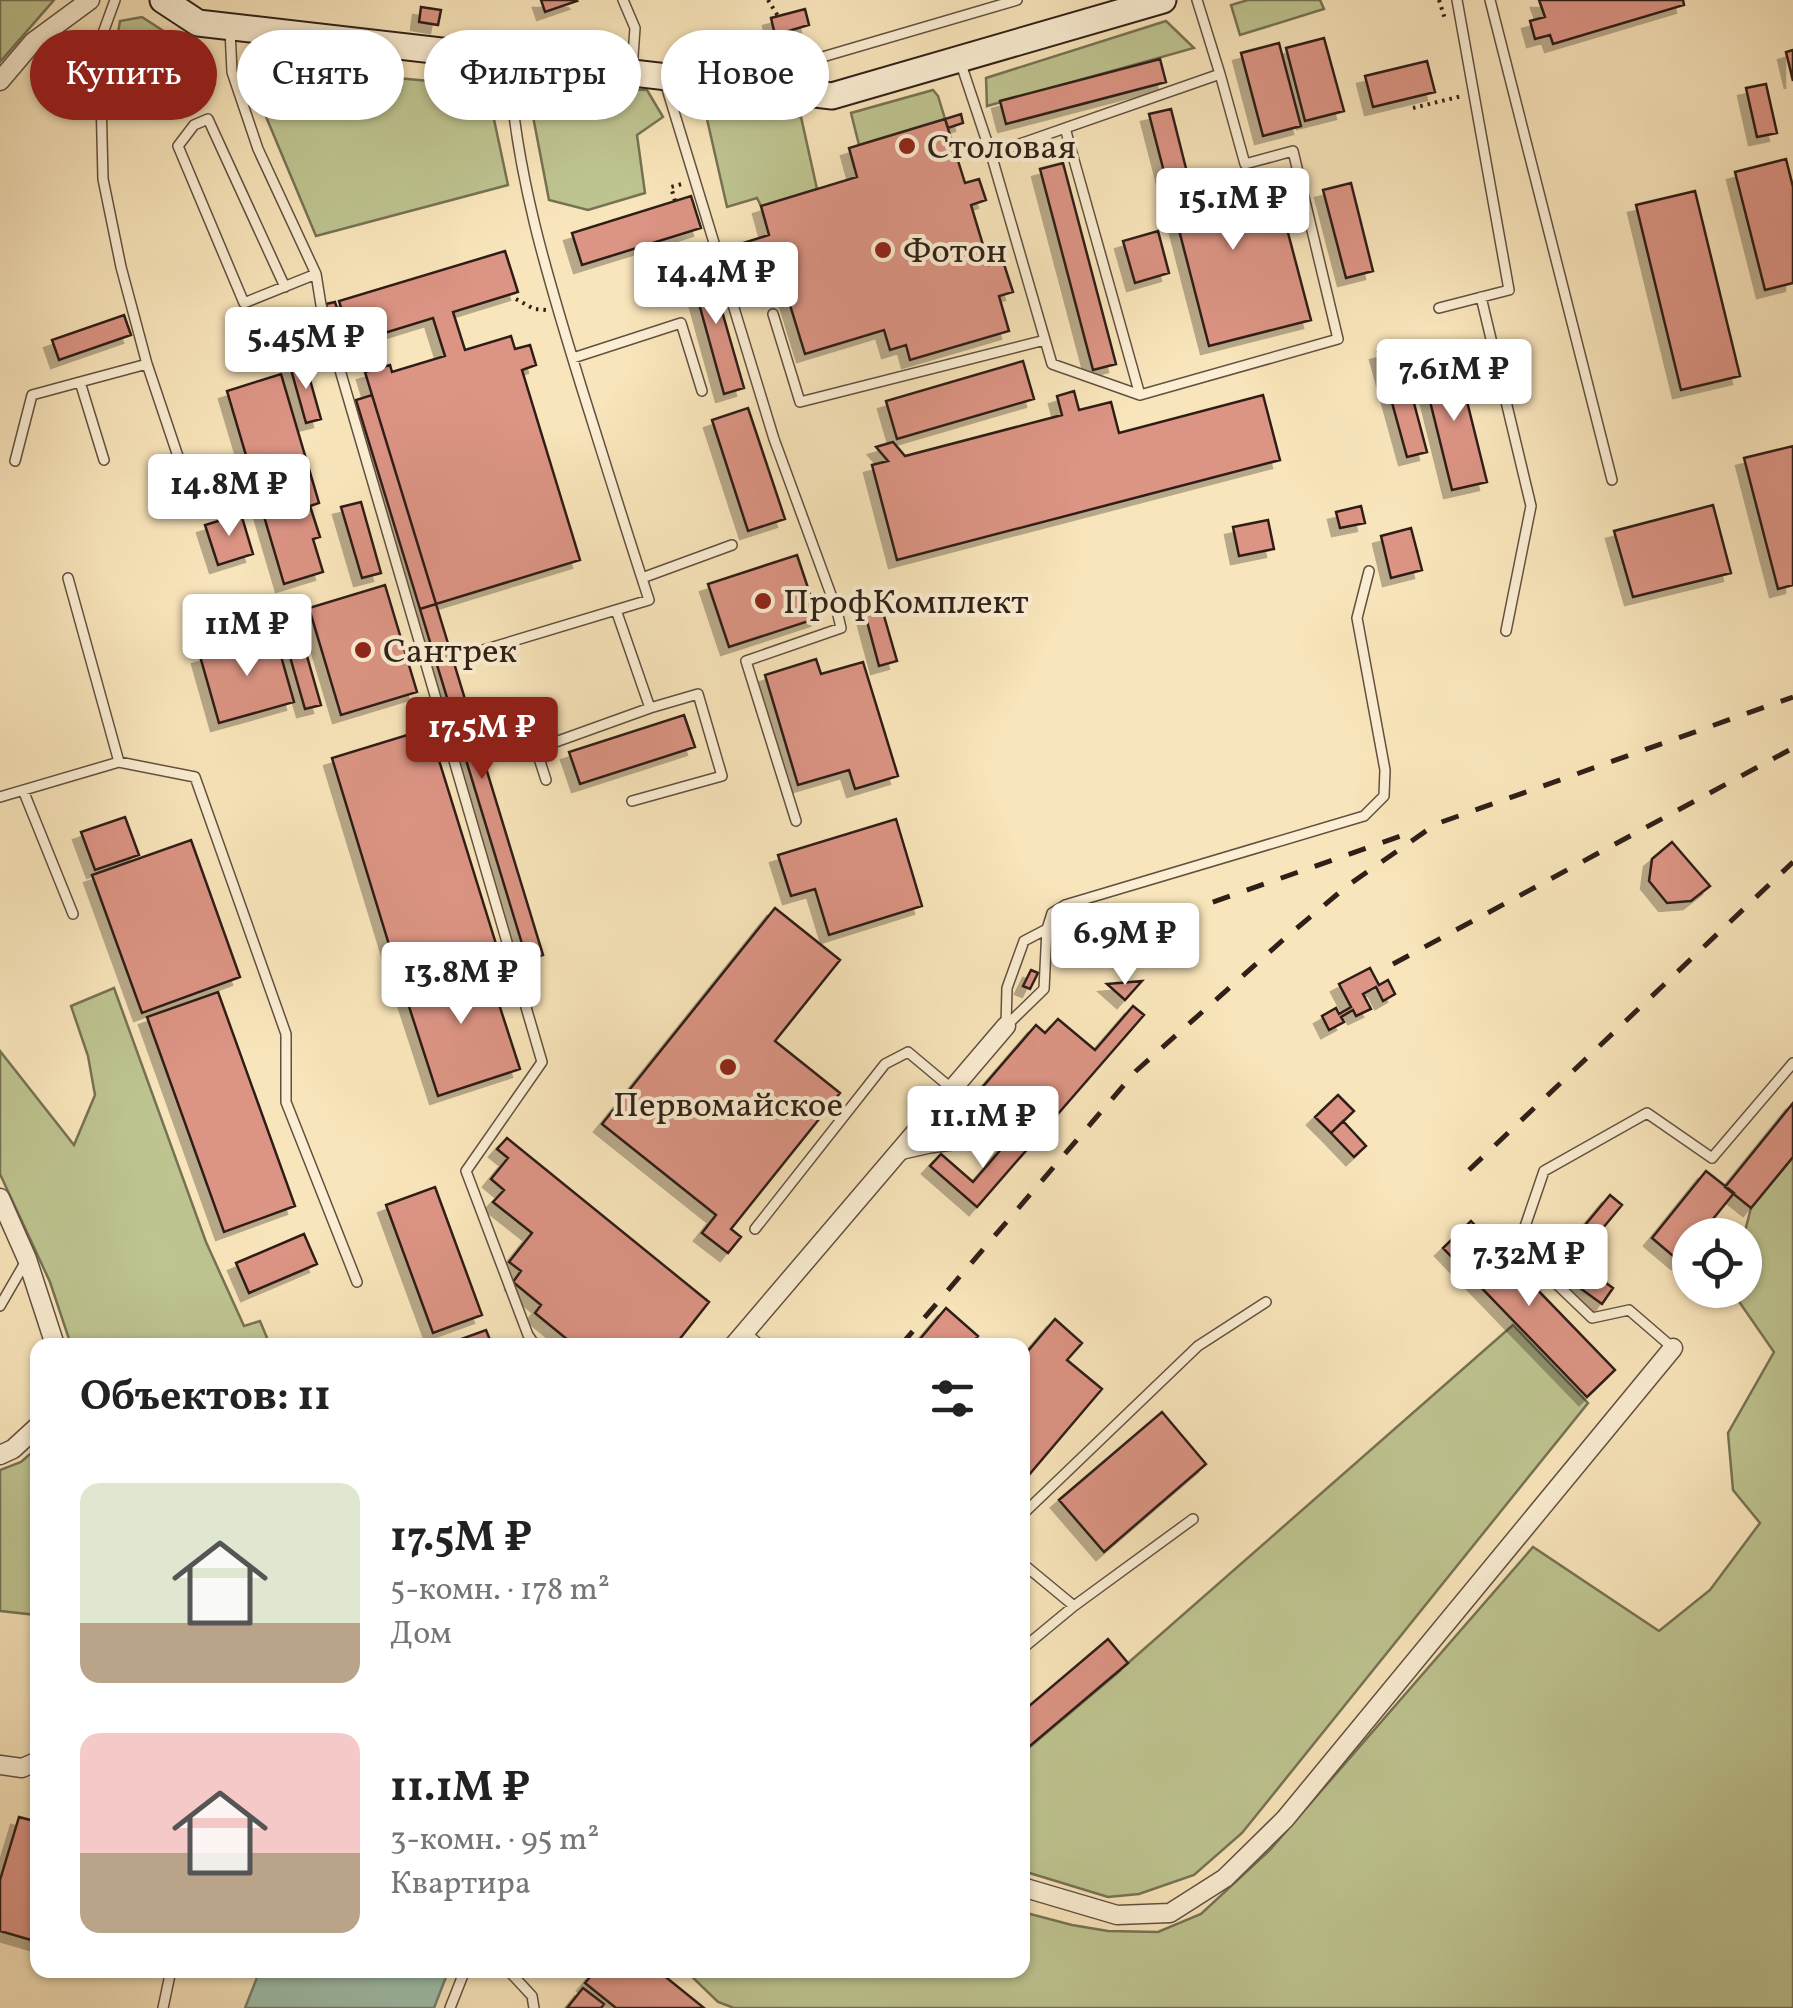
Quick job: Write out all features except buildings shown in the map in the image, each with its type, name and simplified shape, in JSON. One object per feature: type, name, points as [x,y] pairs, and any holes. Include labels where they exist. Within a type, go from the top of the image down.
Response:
[{"type":"street","points":[[0,80],[33,42],[90,0]]},
{"type":"street","points":[[163,0],[198,23],[424,49]]},
{"type":"street","points":[[829,96],[1162,0]]},
{"type":"street","points":[[740,1338],[1006,1026]]},
{"type":"street","points":[[0,1198],[53,1338]]},
{"type":"street","points":[[1030,1889],[1117,1915],[1170,1913],[1225,1878],[1297,1804],[1673,1348]]},
{"type":"street","points":[[0,1455],[30,1433]]},
{"type":"street","points":[[2,1769],[30,1764]]},
{"type":"lane","points":[[115,0],[103,33],[103,179],[147,364],[196,510]]},
{"type":"lane","points":[[623,0],[635,30]]},
{"type":"lane","points":[[829,55],[1017,0]]},
{"type":"lane","points":[[960,60],[1052,364],[1140,395],[1338,340],[1293,151],[1245,164],[1197,0]]},
{"type":"lane","points":[[1440,308],[1509,290],[1458,0]]},
{"type":"lane","points":[[1490,0],[1612,480]]},
{"type":"lane","points":[[230,27],[232,72],[258,149],[316,274],[321,305],[542,1062],[466,1171],[530,1338]]},
{"type":"lane","points":[[991,154],[1220,74]]},
{"type":"lane","points":[[285,286],[208,119],[194,125],[178,146],[244,303],[316,274]]},
{"type":"lane","points":[[480,651],[649,600],[557,310],[514,120]]},
{"type":"lane","points":[[677,120],[774,439],[841,628],[746,662],[796,822]]},
{"type":"lane","points":[[1064,128],[1140,395]]},
{"type":"lane","points":[[1481,297],[1531,506],[1506,631]]},
{"type":"lane","points":[[773,314],[800,402],[1045,340]]},
{"type":"lane","points":[[573,358],[680,323],[702,391]]},
{"type":"lane","points":[[15,461],[32,395],[147,364]]},
{"type":"lane","points":[[80,382],[104,460]]},
{"type":"lane","points":[[642,578],[732,545]]},
{"type":"lane","points":[[1006,1026],[1044,989],[1047,929],[1052,913],[1065,905],[1364,816],[1384,796],[1386,770],[1357,618],[1369,570]]},
{"type":"lane","points":[[68,578],[119,762]]},
{"type":"lane","points":[[616,610],[650,708]]},
{"type":"lane","points":[[546,780],[536,749],[698,694],[722,776],[632,801]]},
{"type":"lane","points":[[0,797],[119,762],[195,777],[286,1034],[286,1102],[356,1282]]},
{"type":"lane","points":[[23,790],[74,914]]},
{"type":"lane","points":[[1006,1026],[1007,988],[1024,941],[1047,929]]},
{"type":"lane","points":[[755,1229],[885,1064],[908,1052],[952,1090]]},
{"type":"lane","points":[[1673,1348],[1628,1310],[1592,1318],[1518,1247],[1544,1171],[1648,1113],[1712,1158],[1793,1063]]},
{"type":"lane","points":[[895,1156],[990,1140]]},
{"type":"lane","points":[[0,1306],[26,1260]]},
{"type":"lane","points":[[1030,1507],[1198,1346],[1266,1302]]},
{"type":"lane","points":[[1030,1642],[1193,1519]]},
{"type":"lane","points":[[1030,1570],[1074,1606]]},
{"type":"lane","points":[[163,2008],[169,1978]]},
{"type":"lane","points":[[450,2008],[462,1978]]},
{"type":"lane","points":[[515,1978],[532,1996],[534,2008]]},
{"type":"path","points":[[768,0],[778,16]]},
{"type":"path","points":[[1439,0],[1445,19]]},
{"type":"path","points":[[1413,108],[1468,94]]},
{"type":"path","points":[[676,201],[670,187],[696,180]]},
{"type":"path","points":[[516,299],[534,309],[557,310]]},
{"type":"path","points":[[196,510],[227,500]]},
{"type":"green space","points":[[0,0],[54,0],[0,62]]},
{"type":"green space","points":[[1248,0],[1320,0],[1324,9],[1240,35],[1231,5]]},
{"type":"green space","points":[[142,17],[162,30],[118,30],[120,21]]},
{"type":"green space","points":[[1166,21],[1194,48],[987,106],[986,78]]},
{"type":"green space","points":[[404,79],[424,81],[424,120],[494,120],[508,185],[316,236],[267,120],[404,120]]},
{"type":"green space","points":[[641,90],[647,90],[661,118],[637,135],[645,193],[588,210],[549,200],[534,120],[641,120]]},
{"type":"green space","points":[[933,90],[945,119],[859,145],[851,113]]},
{"type":"green space","points":[[707,120],[802,120],[817,189],[761,206],[757,198],[727,207]]},
{"type":"green space","points":[[114,988],[206,1242],[244,1326],[260,1321],[267,1338],[69,1338],[50,1282],[0,1174],[0,1051],[74,1145],[95,1095],[88,1056],[71,1006]]},
{"type":"green space","points":[[1793,1157],[1793,2008],[734,2008],[718,2002],[693,1978],[1030,1978],[1030,1914],[1108,1931],[1158,1932],[1201,1914],[1269,1851],[1533,1547],[1659,1631],[1710,1590],[1760,1523],[1733,1490],[1728,1433],[1774,1352],[1743,1308],[1762,1308],[1762,1218],[1748,1218],[1751,1208]]},
{"type":"green space","points":[[1513,1325],[1588,1403],[1242,1833],[1194,1875],[1139,1894],[1108,1897],[1030,1873],[1030,1745]]},
{"type":"green space","points":[[30,1454],[30,1614],[0,1611],[0,1470]]},
{"type":"shaded area","points":[[257,1978],[446,1978],[434,2008],[245,2008]]},
{"type":"railway","points":[[907,1338],[1136,1071],[1347,886],[1436,824],[1793,697]]},
{"type":"railway","points":[[1393,964],[1793,748]]},
{"type":"railway","points":[[1077,950],[1412,832]]},
{"type":"railway","points":[[1469,1170],[1793,862]]},
{"type":"place","name":"Столовая","points":[[907,146]]},
{"type":"place","name":"Фотон","points":[[883,250]]},
{"type":"place","name":"ПрофКомплект","points":[[763,601]]},
{"type":"place","name":"Сантрек","points":[[363,650]]},
{"type":"place","name":"Первомайское","points":[[728,1067]]}]
